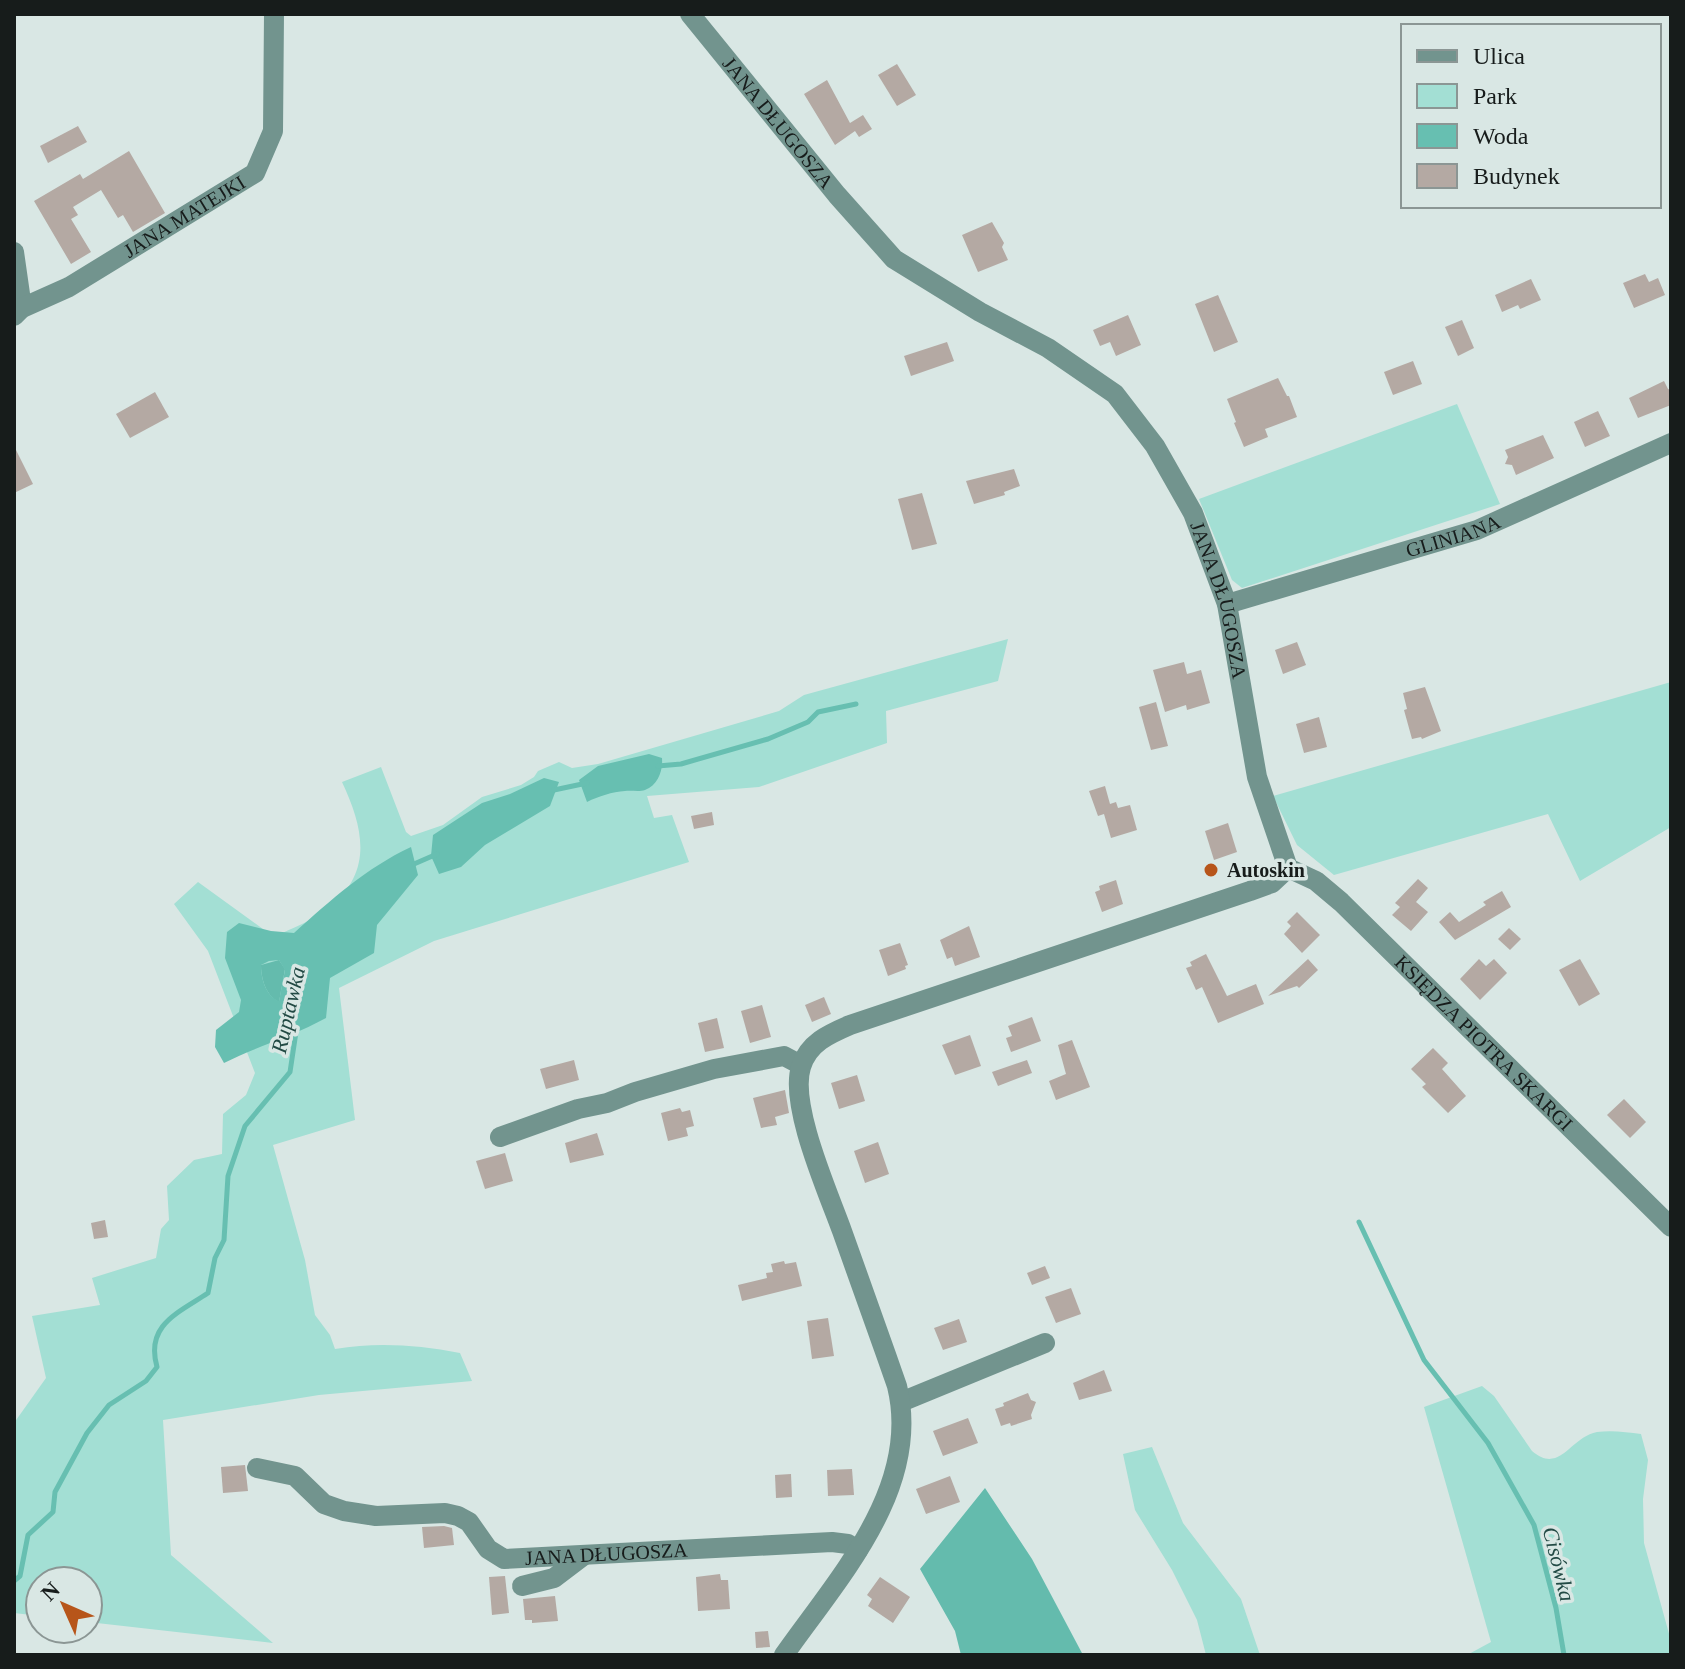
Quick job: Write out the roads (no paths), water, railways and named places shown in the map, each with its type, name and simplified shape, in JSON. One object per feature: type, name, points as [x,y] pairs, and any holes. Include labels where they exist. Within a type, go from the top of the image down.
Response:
[{"type":"street","name":"JANA MATEJKI","points":[[18,312],[69,287],[255,173],[273,131],[274,14]]},
{"type":"street","name":"JANA DŁUGOSZA","points":[[690,14],[837,195],[894,259],[980,312],[1048,348],[1115,394],[1155,446],[1184,492],[1227,604],[1257,777],[1288,868]]},
{"type":"street","points":[[14,252],[18,312]]},
{"type":"street","name":"GLINIANA","points":[[1227,604],[1477,530],[1671,443]]},
{"type":"street","points":[[784,1655],[875,1522],[892,1477],[898,1448],[901,1402],[810,1141],[800,1095],[801,1065],[815,1044],[850,1025],[1250,891],[1272,883],[1288,868]]},
{"type":"street","name":"KSIĘDZA PIOTRA SKARGI","points":[[1288,868],[1316,881],[1341,902],[1671,1227]]},
{"type":"street","points":[[500,1137],[578,1109],[607,1103],[714,1069],[784,1056],[801,1065]]},
{"type":"street","points":[[901,1402],[1045,1343]]},
{"type":"street","name":"JANA DŁUGOSZA","points":[[257,1468],[295,1476],[324,1504],[344,1511],[376,1516],[445,1513],[458,1516],[469,1522],[488,1549],[504,1559],[832,1542],[848,1544],[858,1550]]},
{"type":"street","points":[[522,1586],[554,1578],[583,1556]]},
{"type":"water","points":[[649,754],[662,758],[659,777],[650,788],[610,793],[587,802],[579,780],[598,766]]},
{"type":"water","points":[[544,778],[559,782],[550,806],[485,845],[461,867],[439,874],[431,856],[433,835],[482,803]]},
{"type":"water","points":[[411,847],[418,875],[377,925],[374,953],[330,978],[326,1018],[224,1063],[215,1047],[216,1030],[239,1012],[241,1000],[225,958],[227,932],[239,923],[294,933],[350,886]],"holes":[[[279,960],[285,970],[279,1001],[265,986],[261,965]]]},
{"type":"waterway","name":"Ruptawka","points":[[658,766],[681,764],[768,739],[808,722],[818,712],[856,704]]},
{"type":"waterway","name":"Ruptawka","points":[[554,790],[587,783]]},
{"type":"waterway","name":"Ruptawka","points":[[414,864],[437,854]]},
{"type":"waterway","name":"Ruptawka","points":[[14,1581],[20,1576],[28,1535],[53,1512],[55,1492],[87,1433],[109,1405],[146,1381],[157,1367],[155,1353],[160,1330],[176,1314],[208,1293],[215,1258],[224,1240],[228,1176],[245,1126],[290,1072],[296,1032]]},
{"type":"waterway","name":"Cisówka","points":[[1359,1222],[1424,1360],[1488,1443],[1534,1525],[1556,1608],[1564,1655]]},
{"type":"place","name":"Autoskin","points":[[1211,870]]}]
